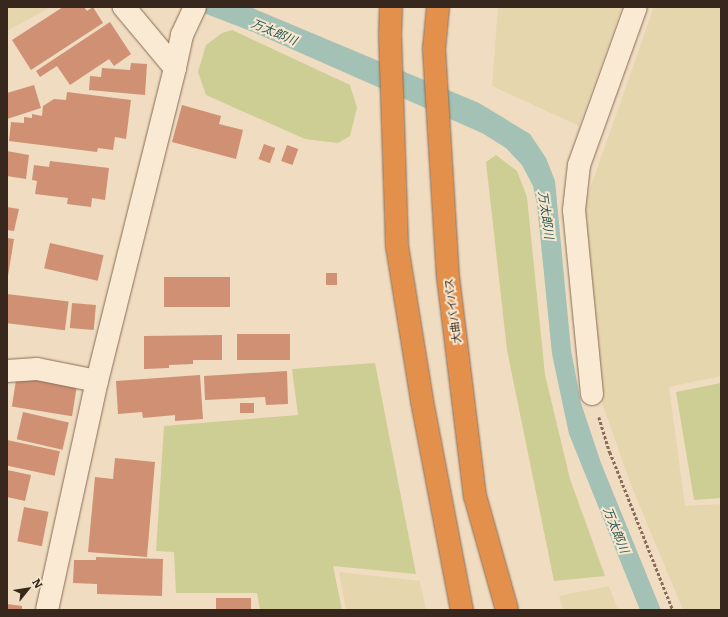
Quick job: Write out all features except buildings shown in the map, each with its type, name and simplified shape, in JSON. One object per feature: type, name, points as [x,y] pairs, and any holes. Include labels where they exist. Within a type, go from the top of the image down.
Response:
[{"type":"highway","points":[[392,7],[390,50],[397,246],[422,401],[462,610]]},
{"type":"highway","name":"大曲バイパス","points":[[438,7],[436,67],[448,277],[475,496],[507,610]]},
{"type":"street","points":[[124,7],[175,68]]},
{"type":"street","points":[[47,610],[97,381],[182,35],[195,7]]},
{"type":"street","points":[[592,394],[574,210],[579,165],[636,7]]},
{"type":"street","points":[[7,371],[37,369],[97,381]]},
{"type":"path","points":[[592,394],[610,452],[673,610]]},
{"type":"shaded area","points":[[7,7],[51,7],[7,31]]},
{"type":"shaded area","points":[[498,7],[622,7],[579,126],[492,86]]},
{"type":"shaded area","points":[[654,7],[721,7],[721,376],[669,387],[685,506],[721,504],[721,610],[683,610],[631,485],[600,397],[585,203]]},
{"type":"shaded area","points":[[339,572],[420,581],[426,610],[346,610]]},
{"type":"shaded area","points":[[609,586],[618,610],[563,610],[559,596]]},
{"type":"green space","points":[[232,30],[350,85],[357,108],[350,136],[338,143],[305,139],[206,95],[198,72],[206,45],[222,33]]},
{"type":"green space","points":[[496,155],[517,171],[527,197],[545,375],[570,479],[605,576],[554,581],[507,350],[486,162]]},
{"type":"green space","points":[[375,363],[416,574],[333,566],[342,610],[260,610],[257,593],[176,593],[174,552],[156,551],[164,426],[298,415],[292,369]]},
{"type":"green space","points":[[721,383],[721,498],[694,500],[676,392]]},
{"type":"water","name":"万太郎川","points":[[188,7],[250,7],[479,103],[530,134],[546,158],[555,181],[571,350],[581,403],[601,463],[661,610],[640,610],[569,434],[552,354],[537,204],[533,186],[522,165],[506,148],[482,133],[253,32]]}]
